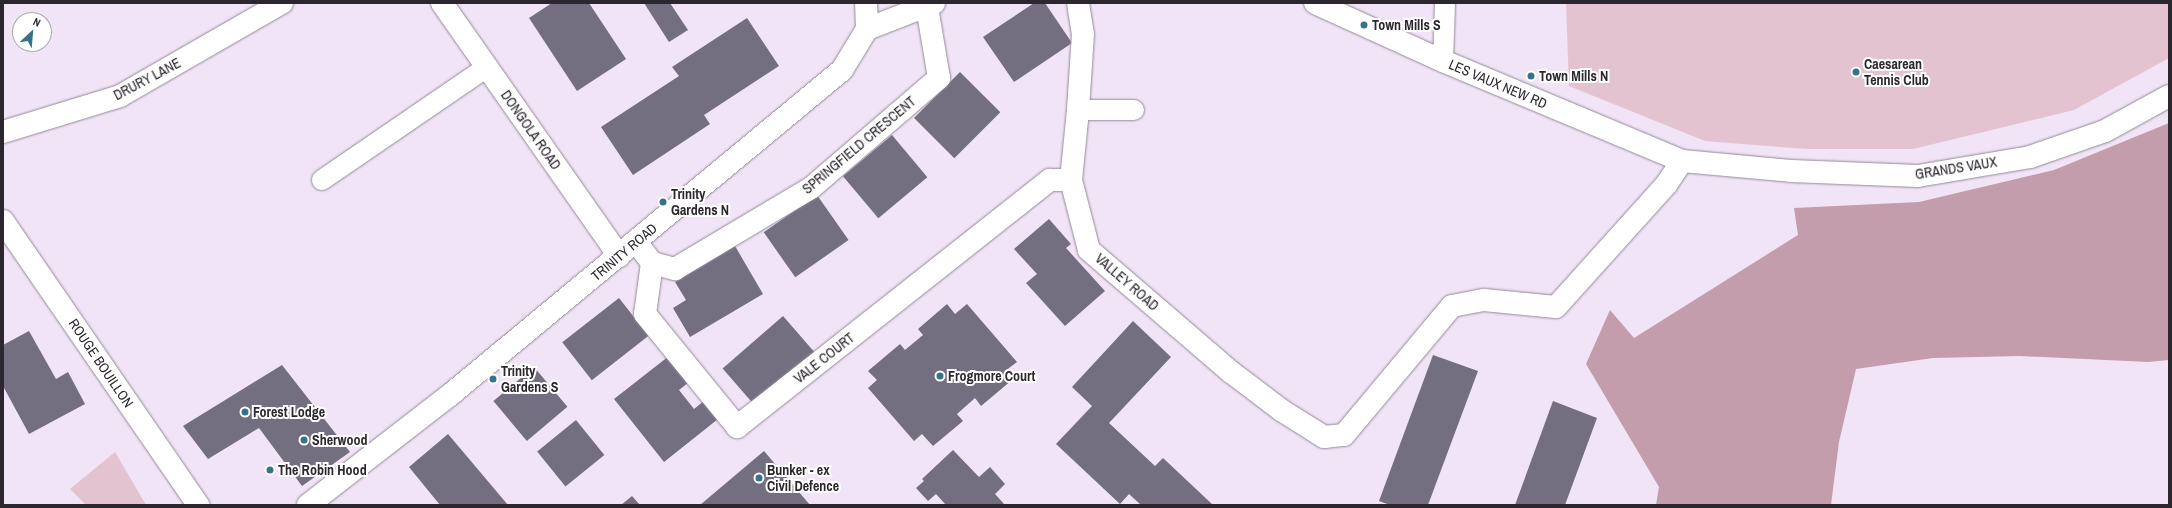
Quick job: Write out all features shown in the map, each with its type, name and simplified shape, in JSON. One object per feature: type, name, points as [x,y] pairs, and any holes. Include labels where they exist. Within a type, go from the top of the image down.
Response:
[{"type":"street","name":"DRURY LANE","points":[[3,132],[120,96],[282,3]]},
{"type":"street","name":"DONGOLA ROAD","points":[[442,3],[619,256]]},
{"type":"street","points":[[866,3],[867,29],[930,5]]},
{"type":"street","name":"VALLEY ROAD","points":[[1078,3],[1083,34],[1078,110],[1071,180],[1089,250],[1231,372],[1280,410],[1324,438],[1344,435],[1452,306],[1484,300],[1556,307],[1666,185],[1682,162]]},
{"type":"street","name":"LES VAUX NEW RD","points":[[1315,3],[1443,61],[1682,162]]},
{"type":"street","name":"SPRINGFIELD CRESCENT","points":[[652,263],[675,269],[811,188],[940,78],[930,5]]},
{"type":"street","name":"TRINITY ROAD","points":[[308,505],[450,395],[842,70],[867,29]]},
{"type":"street","name":"GRANDS VAUX","points":[[1682,162],[1791,171],[1918,176],[2030,157],[2105,131],[2169,96]]},
{"type":"street","name":"VALE COURT","points":[[652,263],[645,314],[737,427],[1050,180],[1071,180]]},
{"type":"street","name":"ROUGE BOUILLON","points":[[3,221],[198,505]]},
{"type":"street","points":[[636,242],[652,263]]},
{"type":"lane","points":[[1443,61],[1445,3]]},
{"type":"lane","points":[[322,180],[487,67]]},
{"type":"lane","points":[[1078,110],[1134,110]]},
{"type":"shaded area","name":"Caesarean Tennis Club","points":[[1566,3],[2169,3],[2169,58],[2074,110],[1913,149],[1807,149],[1705,141],[1569,86]]},
{"type":"shaded area","points":[[2169,123],[2169,360],[2148,362],[2019,356],[1933,358],[1856,369],[1839,442],[1831,505],[1656,505],[1659,487],[1586,364],[1610,310],[1634,338],[1798,235],[1794,208],[1919,202],[2054,170]]},
{"type":"shaded area","points":[[115,452],[146,505],[86,505],[70,489]]},
{"type":"building","points":[[552,3],[589,3],[626,59],[577,91],[529,18]]},
{"type":"building","points":[[644,3],[670,3],[688,30],[669,42]]},
{"type":"building","points":[[1034,3],[1045,3],[1072,43],[1014,82],[983,37]]},
{"type":"building","points":[[747,18],[779,66],[704,115],[710,124],[633,175],[601,127],[679,76],[672,67]]},
{"type":"building","points":[[960,72],[1000,112],[954,158],[914,118]]},
{"type":"building","points":[[892,135],[927,177],[878,218],[843,176]]},
{"type":"building","points":[[817,195],[849,240],[795,277],[764,232]]},
{"type":"building","points":[[1049,219],[1071,244],[1066,248],[1105,291],[1065,326],[1026,283],[1037,274],[1014,249]]},
{"type":"building","points":[[735,246],[763,294],[690,337],[673,308],[686,300],[675,282]]},
{"type":"building","points":[[619,298],[649,336],[592,380],[562,342]]},
{"type":"building","name":"Frogmore Court","points":[[947,304],[955,314],[967,304],[1017,362],[1005,371],[1012,380],[981,406],[975,398],[957,414],[963,421],[933,446],[922,434],[914,441],[868,388],[877,380],[868,371],[900,344],[905,350],[923,335],[918,329]]},
{"type":"building","points":[[783,316],[818,356],[757,408],[723,368]]},
{"type":"building","points":[[1133,321],[1171,357],[1109,423],[1155,466],[1163,458],[1213,505],[1141,505],[1129,494],[1120,504],[1056,444],[1092,406],[1072,387]]},
{"type":"building","points":[[29,331],[56,379],[68,372],[85,404],[29,434],[3,386],[3,345]]},
{"type":"building","points":[[1433,355],[1478,371],[1428,505],[1390,505],[1379,501]]},
{"type":"building","points":[[669,356],[689,382],[679,390],[694,409],[704,401],[718,419],[664,462],[614,399]]},
{"type":"building","points":[[282,365],[350,452],[302,486],[259,428],[208,459],[183,426]]},
{"type":"building","points":[[534,367],[567,407],[527,441],[493,401]]},
{"type":"building","points":[[1553,401],[1597,418],[1565,505],[1515,505]]},
{"type":"building","points":[[576,420],[604,455],[565,486],[537,451]]},
{"type":"building","points":[[448,434],[508,505],[440,505],[409,467]]},
{"type":"building","points":[[953,450],[979,477],[990,467],[1005,484],[995,494],[1005,505],[946,505],[936,494],[928,501],[916,488],[924,481],[922,479]]},
{"type":"building","name":"Bunker - ex Civil Defence","points":[[764,451],[810,505],[700,505]]},
{"type":"building","points":[[632,496],[640,505],[621,505]]},
{"type":"place","name":"Town Mills S","points":[[1364,25]]},
{"type":"place","name":"Caesarean Tennis Club","points":[[1856,72]]},
{"type":"place","name":"Town Mills N","points":[[1531,76]]},
{"type":"place","name":"Trinity Gardens N","points":[[663,202]]},
{"type":"place","name":"Frogmore Court","points":[[940,376]]},
{"type":"place","name":"Trinity Gardens S","points":[[493,379]]},
{"type":"place","name":"Forest Lodge","points":[[245,412]]},
{"type":"place","name":"Sherwood","points":[[304,440]]},
{"type":"place","name":"The Robin Hood","points":[[270,470]]},
{"type":"place","name":"Bunker - ex Civil Defence","points":[[759,478]]}]
